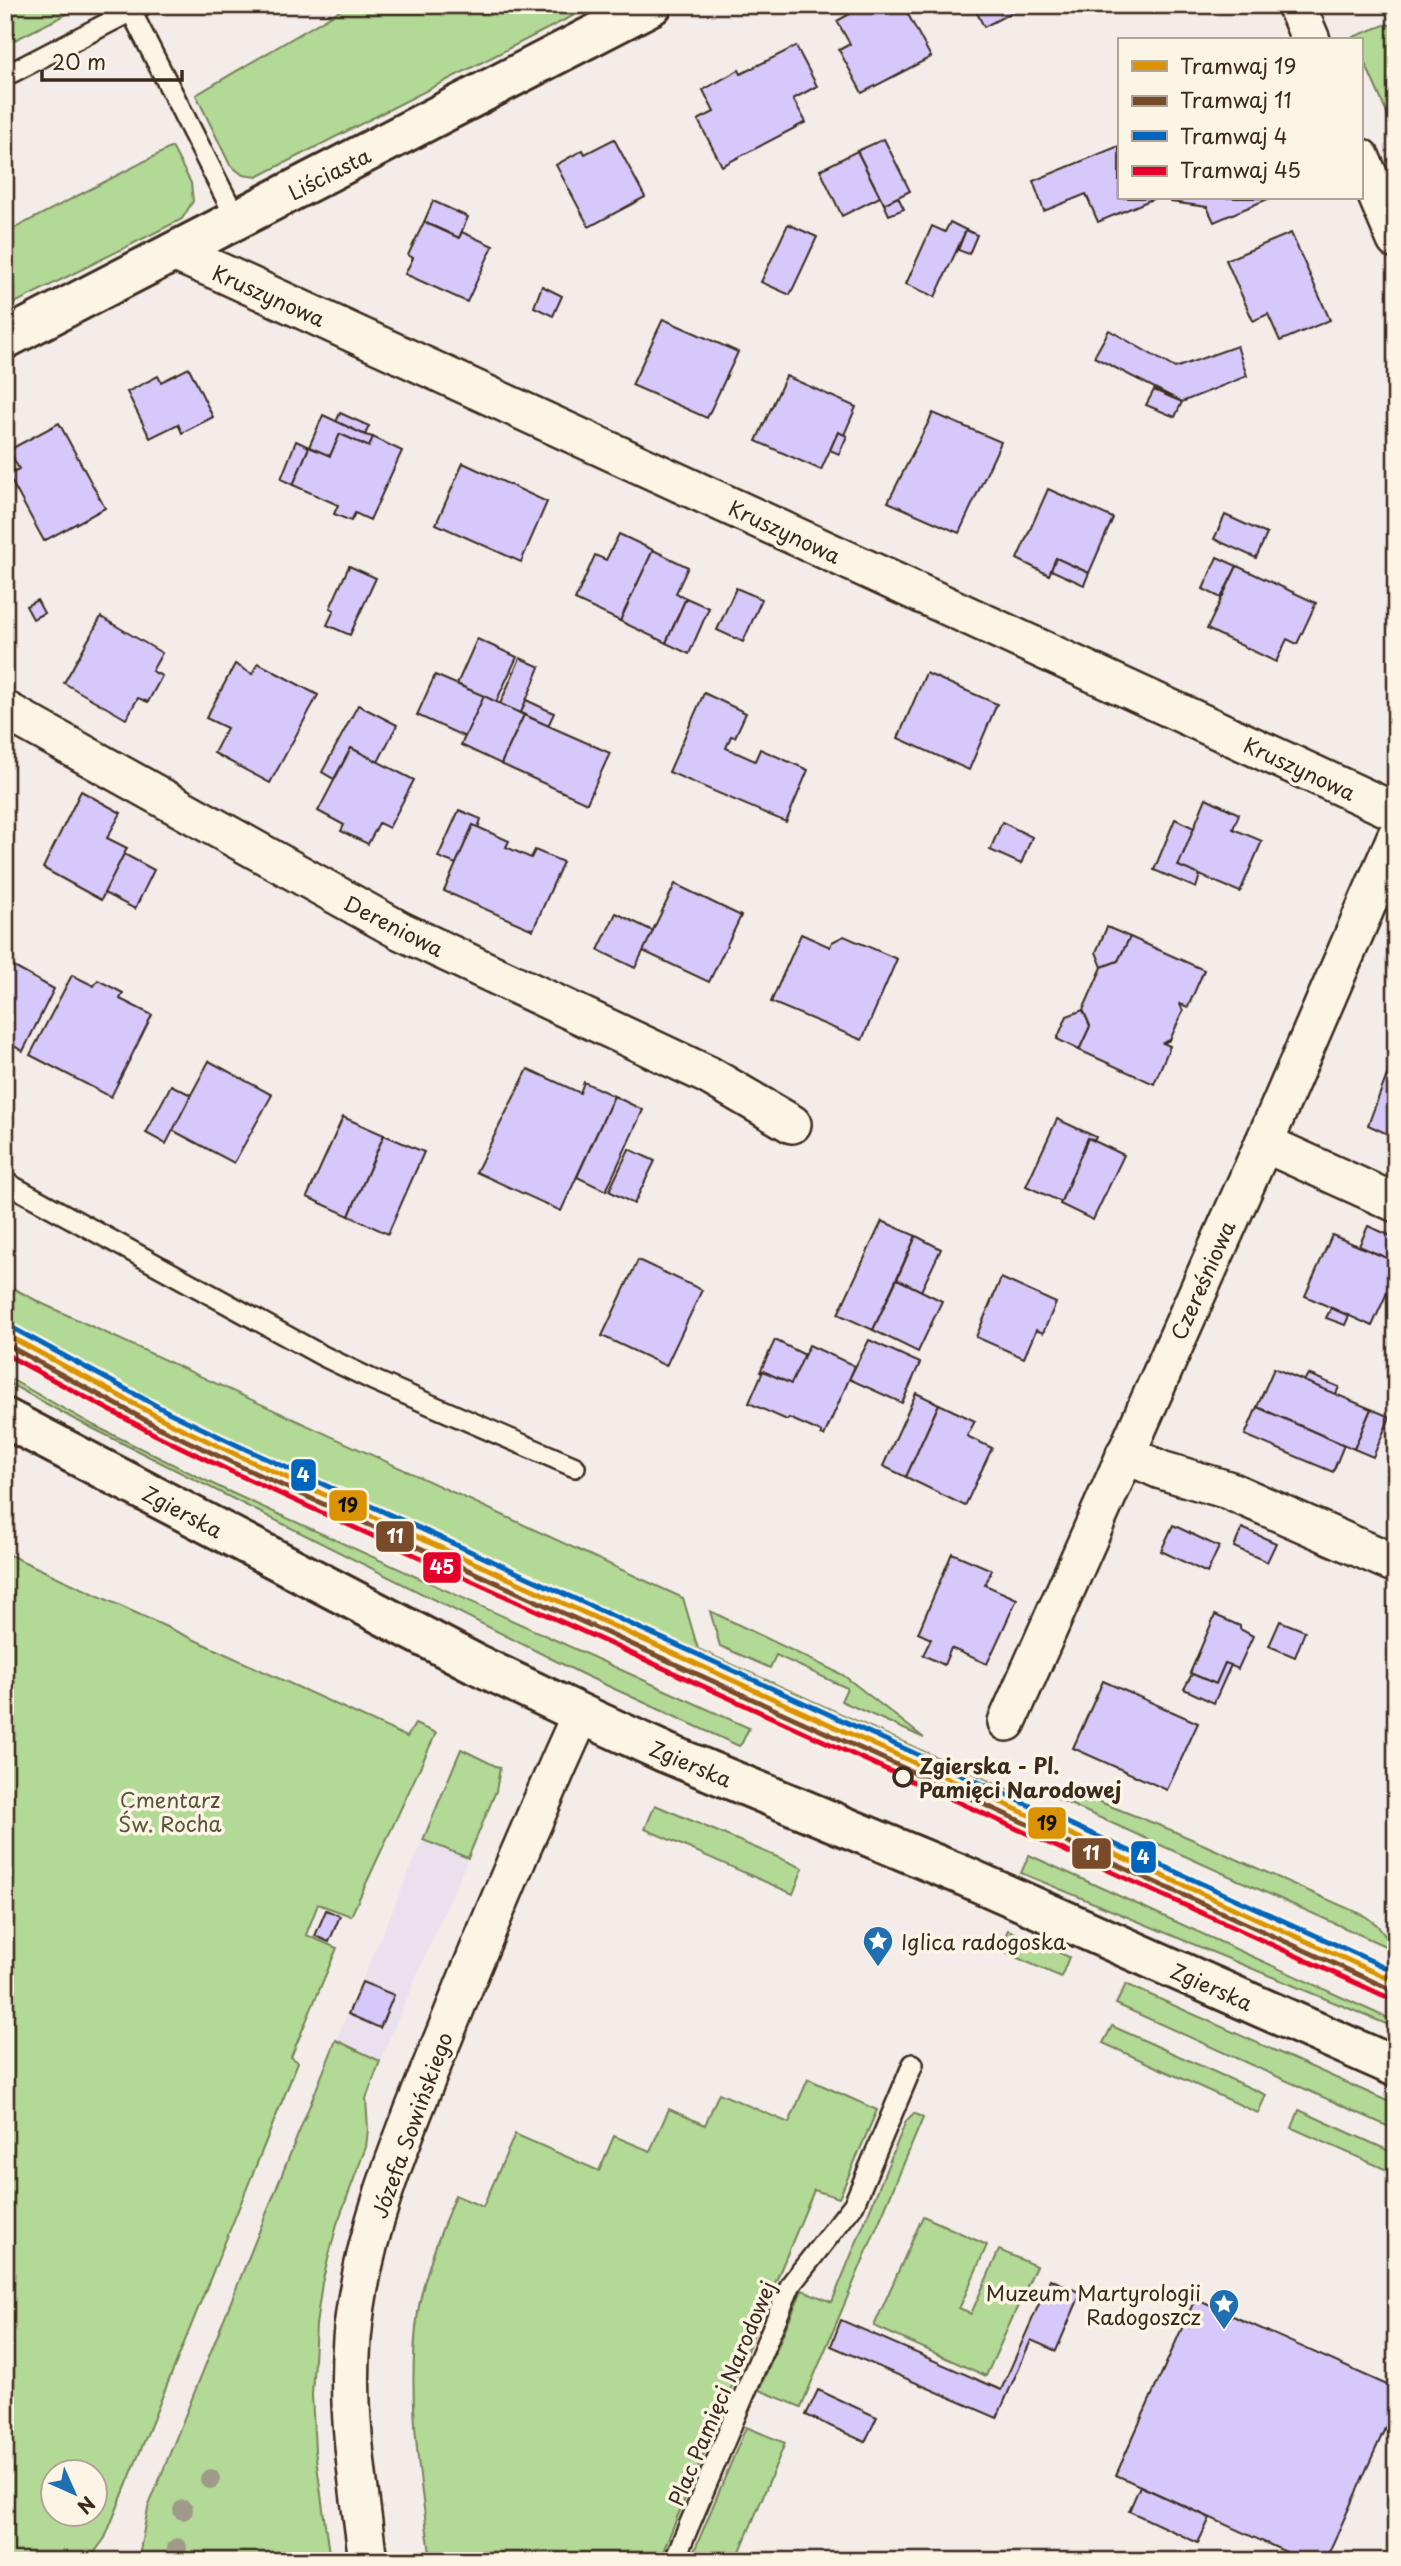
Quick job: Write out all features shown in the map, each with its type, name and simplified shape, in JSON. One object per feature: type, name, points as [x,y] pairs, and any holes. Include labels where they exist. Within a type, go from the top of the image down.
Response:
[{"type":"main road","name":"Liściasta","points":[[5,339],[652,5]]},
{"type":"main road","name":"Zgierska","points":[[5,1418],[476,1664],[581,1714],[666,1753],[962,1875],[1396,2067]]},
{"type":"street","points":[[1296,5],[1310,38]]},
{"type":"street","points":[[1362,160],[1396,240]]},
{"type":"street","name":"Kruszynowa","points":[[173,252],[1396,812]]},
{"type":"street","name":"Dereniowa","points":[[5,710],[401,931],[708,1075],[792,1124]]},
{"type":"street","name":"Czereśniowa","points":[[1006,1723],[1264,1143],[1396,836]]},
{"type":"street","points":[[1264,1143],[1396,1203]]},
{"type":"street","points":[[1125,1454],[1161,1470],[1228,1490],[1396,1564]]},
{"type":"street","name":"Józefa Sowińskiego","points":[[368,2561],[354,2442],[350,2375],[357,2300],[374,2224],[424,2084],[581,1714]]},
{"type":"lane","points":[[5,76],[136,8],[237,220]]},
{"type":"lane","points":[[5,1182],[323,1356],[575,1467]]},
{"type":"lane","name":"Plac Pamięci Narodowej","points":[[674,2561],[791,2284],[855,2204],[913,2064]]},
{"type":"shaded area","points":[[423,1840],[468,1858],[380,2061],[336,2040]]},
{"type":"green space","points":[[5,5],[75,5],[77,9],[5,45]]},
{"type":"green space","points":[[349,5],[594,5],[257,177],[243,175],[230,165],[196,95]]},
{"type":"green space","points":[[1387,24],[1396,28],[1396,133],[1362,56],[1362,38],[1353,37]]},
{"type":"green space","points":[[172,147],[191,183],[193,201],[182,219],[5,308],[5,233]]},
{"type":"green space","points":[[5,1284],[43,1304],[683,1598],[698,1649],[1011,1791],[1009,1795],[269,1459],[144,1398],[5,1322]]},
{"type":"green space","points":[[5,1376],[95,1426],[221,1488],[749,1728],[742,1743],[739,1746],[584,1675],[72,1418],[5,1381]]},
{"type":"green space","name":"Cmentarz Św. Rocha","points":[[5,1553],[407,1737],[415,1724],[436,1733],[351,1916],[318,1904],[306,1935],[337,1948],[291,2057],[298,2062],[105,2538],[88,2561],[5,2561]]},
{"type":"green space","points":[[710,1611],[843,1675],[924,1738],[841,1701],[847,1688],[776,1655],[770,1668],[720,1646]]},
{"type":"green space","points":[[461,1749],[500,1768],[496,1791],[468,1858],[423,1840]]},
{"type":"green space","points":[[1067,1789],[1171,1830],[1365,1916],[1377,1925],[1396,1951],[1056,1798]]},
{"type":"green space","points":[[655,1805],[803,1868],[793,1894],[645,1829]]},
{"type":"green space","points":[[1029,1855],[1396,2022],[1396,2028],[1021,1873]]},
{"type":"green space","points":[[1008,1930],[1069,1957],[1061,1977],[999,1950]]},
{"type":"green space","points":[[1126,1984],[1396,2105],[1396,2130],[1116,2004]]},
{"type":"green space","points":[[1112,2026],[1266,2095],[1258,2113],[1103,2043]]},
{"type":"green space","points":[[336,2040],[380,2061],[366,2099],[366,2147],[337,2224],[322,2283],[316,2325],[312,2395],[315,2450],[330,2561],[138,2561],[148,2508]]},
{"type":"green space","points":[[808,2079],[877,2110],[839,2198],[814,2190],[659,2561],[431,2561],[416,2437],[413,2374],[415,2343],[424,2282],[455,2195],[483,2207],[515,2134],[599,2171],[614,2136],[650,2151],[669,2109],[705,2125],[719,2093],[789,2123]]},
{"type":"green space","points":[[1299,2110],[1396,2154],[1396,2174],[1292,2128]]},
{"type":"green space","points":[[914,2113],[923,2118],[801,2407],[759,2390],[802,2290],[832,2302],[906,2121]]},
{"type":"green space","points":[[923,2216],[987,2245],[959,2309],[971,2314],[999,2250],[1036,2266],[986,2376],[874,2326]]},
{"type":"green space","points":[[746,2427],[785,2443],[736,2561],[690,2561]]},
{"type":"building","points":[[866,5],[903,5],[931,57],[862,93],[839,50],[850,44],[837,21]]},
{"type":"building","points":[[973,5],[1026,5],[984,27]]},
{"type":"building","points":[[796,46],[817,86],[793,99],[806,122],[722,166],[698,120],[714,112],[703,90],[739,70],[741,74]]},
{"type":"building","points":[[614,139],[645,197],[589,227],[556,165],[583,150],[585,154]]},
{"type":"building","points":[[884,139],[910,191],[884,204],[857,151]]},
{"type":"building","points":[[1118,146],[1118,200],[1150,200],[1098,222],[1086,194],[1044,211],[1033,181]]},
{"type":"building","points":[[857,151],[880,197],[842,216],[820,170]]},
{"type":"building","points":[[898,197],[904,209],[889,215],[884,204]]},
{"type":"building","points":[[1265,200],[1214,222],[1207,207],[1171,202]]},
{"type":"building","points":[[433,201],[468,217],[459,238],[424,222]]},
{"type":"building","points":[[424,222],[459,238],[462,232],[493,246],[467,302],[405,274],[413,258],[408,255]]},
{"type":"building","points":[[950,222],[966,230],[935,297],[906,284],[932,226],[945,232]]},
{"type":"building","points":[[788,224],[817,237],[790,295],[761,282]]},
{"type":"building","points":[[966,230],[977,235],[969,254],[958,250]]},
{"type":"building","points":[[1291,233],[1330,320],[1280,341],[1268,314],[1253,321],[1226,260]]},
{"type":"building","points":[[542,286],[562,296],[553,316],[534,307]]},
{"type":"building","points":[[663,319],[738,352],[707,418],[632,385]]},
{"type":"building","points":[[1109,330],[1175,368],[1237,346],[1247,376],[1182,402],[1094,357]]},
{"type":"building","points":[[189,368],[213,417],[182,433],[178,424],[150,438],[127,392],[158,376],[161,382]]},
{"type":"building","points":[[786,376],[856,407],[844,435],[838,432],[821,470],[756,441]]},
{"type":"building","points":[[1154,390],[1182,402],[1175,417],[1146,405]]},
{"type":"building","points":[[340,413],[369,426],[365,435],[336,422]]},
{"type":"building","points":[[933,413],[1001,442],[959,533],[888,502]]},
{"type":"building","points":[[323,415],[373,437],[369,447],[340,434],[330,456],[309,447]]},
{"type":"building","points":[[59,423],[105,508],[44,541],[8,475],[19,469],[9,450]]},
{"type":"building","points":[[838,432],[847,436],[839,454],[830,450]]},
{"type":"building","points":[[340,434],[369,447],[373,437],[402,451],[370,520],[355,513],[351,521],[334,514],[338,505],[293,485],[309,447],[330,456]]},
{"type":"building","points":[[296,441],[309,447],[293,485],[281,479]]},
{"type":"building","points":[[463,463],[547,502],[521,562],[436,524]]},
{"type":"building","points":[[1048,489],[1113,518],[1089,573],[1056,558],[1049,575],[1017,559]]},
{"type":"building","points":[[1225,515],[1267,534],[1256,558],[1214,539]]},
{"type":"building","points":[[619,534],[653,550],[620,621],[575,600],[595,555],[606,560]]},
{"type":"building","points":[[653,550],[688,567],[676,593],[686,598],[666,643],[620,621]]},
{"type":"building","points":[[1217,557],[1237,566],[1221,598],[1203,589]]},
{"type":"building","points":[[1056,558],[1089,573],[1084,585],[1051,570]]},
{"type":"building","points":[[349,566],[376,578],[350,635],[327,625],[334,610],[330,608]]},
{"type":"building","points":[[1237,566],[1316,603],[1297,644],[1287,639],[1276,662],[1207,629]]},
{"type":"building","points":[[736,588],[762,599],[743,642],[717,630]]},
{"type":"building","points":[[686,598],[709,608],[689,654],[666,643]]},
{"type":"building","points":[[37,600],[44,613],[33,619],[26,606]]},
{"type":"building","points":[[101,617],[162,653],[152,671],[162,676],[148,702],[138,698],[126,719],[64,683]]},
{"type":"building","points":[[477,639],[517,657],[496,702],[457,684]]},
{"type":"building","points":[[520,658],[540,667],[521,713],[500,704]]},
{"type":"building","points":[[258,663],[318,695],[270,783],[214,753],[227,728],[206,718],[235,664],[252,674]]},
{"type":"building","points":[[926,673],[997,704],[969,770],[898,738]]},
{"type":"building","points":[[435,675],[484,696],[465,737],[417,715]]},
{"type":"building","points":[[704,693],[746,713],[735,737],[731,736],[726,748],[755,761],[760,749],[808,770],[786,822],[669,772]]},
{"type":"building","points":[[484,696],[524,715],[501,764],[461,745]]},
{"type":"building","points":[[526,700],[554,713],[548,726],[521,713]]},
{"type":"building","points":[[358,705],[397,725],[378,762],[351,748],[334,779],[322,772]]},
{"type":"building","points":[[524,715],[610,753],[587,803],[501,764]]},
{"type":"building","points":[[351,748],[414,780],[389,828],[379,823],[368,844],[341,831],[344,825],[318,811]]},
{"type":"building","points":[[81,791],[121,813],[107,838],[127,848],[101,900],[43,868]]},
{"type":"building","points":[[1206,798],[1239,814],[1233,829],[1262,841],[1240,892],[1178,866]]},
{"type":"building","points":[[459,810],[481,819],[478,828],[473,825],[456,864],[438,857]]},
{"type":"building","points":[[1175,819],[1194,828],[1178,866],[1200,875],[1196,888],[1154,870]]},
{"type":"building","points":[[1002,822],[1032,837],[1021,864],[990,850]]},
{"type":"building","points":[[473,825],[509,841],[506,847],[531,858],[535,850],[563,862],[533,930],[444,891]]},
{"type":"building","points":[[124,854],[154,870],[135,909],[104,893]]},
{"type":"building","points":[[675,884],[741,916],[709,982],[643,951]]},
{"type":"building","points":[[616,913],[653,931],[635,968],[598,950]]},
{"type":"building","points":[[1107,927],[1130,937],[1118,961],[1102,967],[1096,952]]},
{"type":"building","points":[[801,934],[830,947],[832,942],[844,936],[897,959],[862,1040],[771,1002]]},
{"type":"building","points":[[1130,937],[1204,970],[1188,1007],[1180,1004],[1183,1011],[1170,1040],[1163,1043],[1170,1046],[1154,1084],[1079,1050],[1090,1026],[1083,1010],[1102,967],[1118,961]]},
{"type":"building","points":[[5,962],[54,989],[23,1051],[5,1041]]},
{"type":"building","points":[[72,975],[94,986],[98,980],[123,993],[120,999],[152,1015],[111,1097],[30,1055]]},
{"type":"building","points":[[1083,1010],[1090,1026],[1079,1050],[1057,1039],[1067,1016]]},
{"type":"building","points":[[209,1061],[272,1095],[234,1163],[172,1130]]},
{"type":"building","points":[[1392,1062],[1396,1063],[1396,1138],[1368,1125]]},
{"type":"building","points":[[528,1069],[580,1093],[584,1082],[614,1096],[561,1211],[476,1172]]},
{"type":"building","points":[[171,1085],[191,1095],[166,1144],[146,1133]]},
{"type":"building","points":[[614,1096],[643,1110],[606,1191],[577,1177]]},
{"type":"building","points":[[343,1117],[384,1135],[349,1216],[307,1197]]},
{"type":"building","points":[[1057,1119],[1096,1137],[1094,1141],[1088,1138],[1061,1202],[1026,1186]]},
{"type":"building","points":[[384,1135],[424,1152],[388,1234],[349,1216]]},
{"type":"building","points":[[1088,1138],[1124,1155],[1093,1220],[1060,1204]]},
{"type":"building","points":[[629,1149],[655,1161],[634,1204],[609,1191]]},
{"type":"building","points":[[882,1221],[916,1236],[873,1330],[838,1314]]},
{"type":"building","points":[[1368,1226],[1396,1238],[1396,1262],[1359,1246]]},
{"type":"building","points":[[1332,1235],[1396,1262],[1396,1273],[1372,1326],[1305,1296]]},
{"type":"building","points":[[916,1236],[941,1249],[921,1291],[897,1279]]},
{"type":"building","points":[[638,1260],[702,1290],[666,1366],[602,1336]]},
{"type":"building","points":[[1001,1278],[1056,1303],[1043,1333],[1036,1330],[1024,1358],[976,1337]]},
{"type":"building","points":[[897,1279],[942,1301],[918,1352],[873,1330]]},
{"type":"building","points":[[1331,1308],[1349,1316],[1345,1325],[1326,1318]]},
{"type":"building","points":[[775,1340],[805,1355],[791,1384],[760,1372]]},
{"type":"building","points":[[869,1340],[920,1363],[902,1403],[849,1379]]},
{"type":"building","points":[[809,1345],[855,1366],[824,1436],[821,1432],[749,1403],[763,1371],[791,1384]]},
{"type":"building","points":[[1274,1368],[1371,1409],[1354,1449],[1257,1407]]},
{"type":"building","points":[[1308,1374],[1339,1387],[1336,1394],[1304,1381]]},
{"type":"building","points":[[916,1393],[939,1404],[906,1477],[883,1466]]},
{"type":"building","points":[[939,1404],[975,1421],[967,1436],[992,1448],[965,1506],[906,1477]]},
{"type":"building","points":[[1257,1407],[1344,1445],[1333,1472],[1245,1435]]},
{"type":"building","points":[[1371,1409],[1390,1417],[1373,1457],[1354,1449]]},
{"type":"building","points":[[1173,1525],[1219,1547],[1207,1573],[1161,1551]]},
{"type":"building","points":[[1242,1528],[1276,1543],[1267,1562],[1234,1547]]},
{"type":"building","points":[[952,1553],[992,1570],[985,1585],[1017,1599],[987,1664],[951,1648],[944,1665],[923,1655],[931,1639],[918,1633]]},
{"type":"building","points":[[1215,1615],[1240,1626],[1240,1629],[1253,1636],[1238,1669],[1225,1663],[1216,1684],[1190,1673]]},
{"type":"building","points":[[1280,1621],[1305,1631],[1295,1657],[1269,1646]]},
{"type":"building","points":[[1225,1663],[1231,1665],[1214,1703],[1184,1689],[1192,1674],[1216,1684]]},
{"type":"building","points":[[1103,1681],[1198,1723],[1167,1790],[1073,1748]]},
{"type":"building","points":[[326,1910],[340,1916],[329,1942],[315,1936]]},
{"type":"building","points":[[362,1982],[394,1995],[380,2028],[348,2014]]},
{"type":"building","points":[[1050,2279],[1081,2293],[1056,2351],[1031,2340],[997,2418],[831,2346],[841,2320],[1001,2390]]},
{"type":"building","points":[[1195,2299],[1396,2389],[1396,2404],[1325,2561],[1306,2561],[1116,2475]]},
{"type":"building","points":[[818,2390],[877,2417],[865,2442],[806,2415]]},
{"type":"building","points":[[1140,2486],[1210,2518],[1198,2543],[1129,2511]]},
{"type":"building","points":[[1070,2553],[1089,2561],[1067,2561]]},
{"type":"tram line","name":"4","points":[[9,1326],[168,1412],[241,1447],[1396,1972]]},
{"type":"tram line","name":"19","points":[[5,1334],[164,1420],[237,1455],[1396,1982]]},
{"type":"tram line","name":"11","points":[[5,1344],[160,1428],[233,1463],[1392,1990]]},
{"type":"tram line","name":"45","points":[[5,1354],[156,1435],[230,1471],[1389,1998]]},
{"type":"place","name":"Zgierska - Pl. Pamięci Narodowej","points":[[903,1777]]},
{"type":"place","name":"Iglica radogoska","points":[[878,1968]]},
{"type":"place","name":"Muzeum Martyrologii Radogoszcz","points":[[1224,2331]]}]
